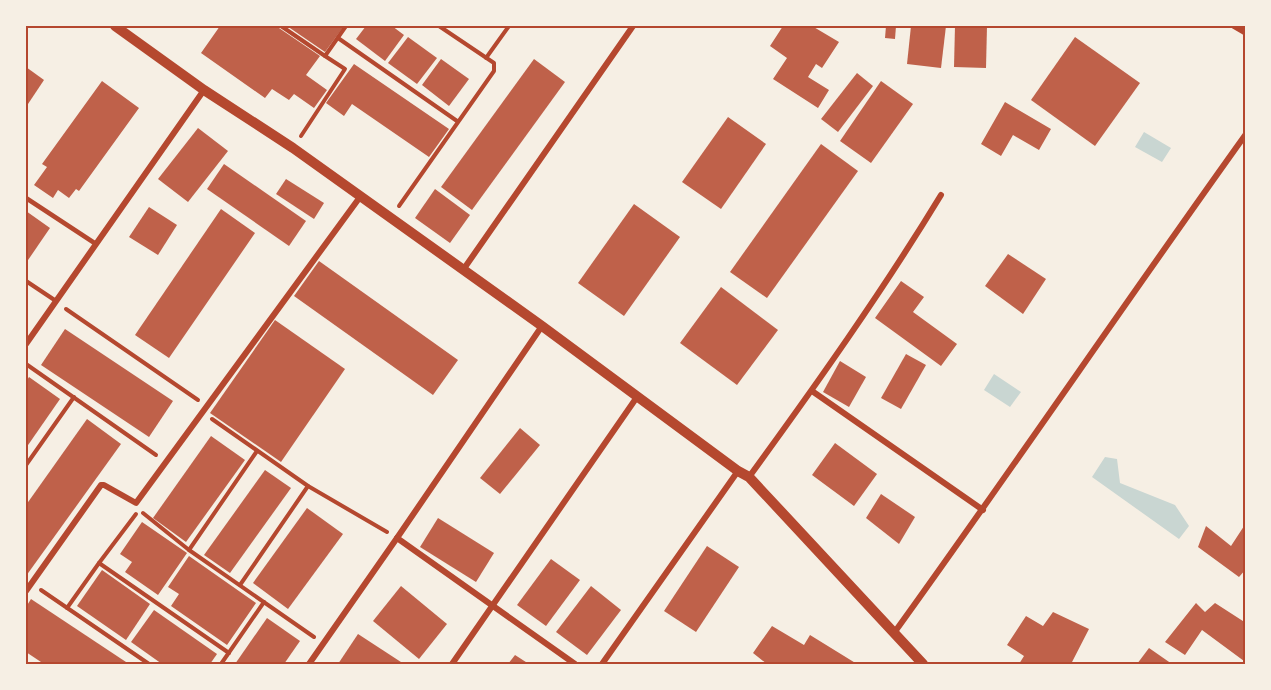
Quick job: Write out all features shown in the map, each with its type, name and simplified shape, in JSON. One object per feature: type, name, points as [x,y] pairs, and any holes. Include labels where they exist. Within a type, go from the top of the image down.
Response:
[{"type":"street","points":[[115,26],[204,90],[292,148],[749,477],[923,664]]},
{"type":"street","points":[[463,270],[633,26]]},
{"type":"street","points":[[1234,26],[1245,33]]},
{"type":"street","points":[[26,344],[204,90]]},
{"type":"street","points":[[894,633],[983,510],[1245,134]]},
{"type":"street","points":[[749,477],[812,391],[941,195]]},
{"type":"street","points":[[26,591],[101,484],[136,503],[360,197]]},
{"type":"street","points":[[309,664],[542,326]]},
{"type":"street","points":[[812,391],[983,510]]},
{"type":"street","points":[[452,664],[637,397]]},
{"type":"street","points":[[602,664],[738,471]]},
{"type":"street","points":[[397,538],[575,664]]},
{"type":"lane","points":[[26,198],[96,244]]},
{"type":"lane","points":[[26,281],[56,301]]},
{"type":"path","points":[[281,26],[345,69],[292,148]]},
{"type":"path","points":[[325,56],[346,26]]},
{"type":"path","points":[[390,218],[494,71],[494,63],[439,26]]},
{"type":"path","points":[[486,58],[508,26]]},
{"type":"path","points":[[338,38],[457,122]]},
{"type":"path","points":[[56,301],[206,405]]},
{"type":"path","points":[[26,364],[166,462]]},
{"type":"path","points":[[26,465],[74,397]]},
{"type":"path","points":[[201,412],[308,486],[397,538]]},
{"type":"path","points":[[189,550],[257,450]]},
{"type":"path","points":[[240,585],[308,486]]},
{"type":"path","points":[[67,608],[139,510],[189,550],[324,643]]},
{"type":"path","points":[[99,563],[229,653]]},
{"type":"path","points":[[31,583],[149,664]]},
{"type":"path","points":[[221,664],[264,602]]},
{"type":"shaded area","points":[[1144,132],[1171,148],[1162,162],[1135,147]]},
{"type":"shaded area","points":[[994,374],[1021,392],[1010,407],[984,390]]},
{"type":"shaded area","points":[[1105,457],[1117,459],[1120,483],[1175,505],[1189,526],[1179,539],[1092,477]]},
{"type":"building","points":[[220,26],[276,26],[320,56],[306,75],[327,90],[314,108],[294,94],[289,100],[272,89],[265,98],[201,53]]},
{"type":"building","points":[[287,26],[344,26],[325,52]]},
{"type":"building","points":[[366,26],[392,26],[404,35],[385,61],[356,39]]},
{"type":"building","points":[[783,26],[812,26],[839,42],[822,68],[816,64],[808,77],[829,90],[818,108],[773,79],[787,58],[770,46]]},
{"type":"building","points":[[886,26],[896,26],[895,39],[885,38]]},
{"type":"building","points":[[911,26],[946,26],[941,68],[907,64]]},
{"type":"building","points":[[955,26],[987,26],[986,68],[954,67]]},
{"type":"building","points":[[408,37],[437,58],[417,84],[388,63]]},
{"type":"building","points":[[1075,37],[1140,83],[1095,146],[1031,100]]},
{"type":"building","points":[[441,59],[469,79],[449,106],[422,85]]},
{"type":"building","points":[[534,59],[565,82],[472,210],[441,187]]},
{"type":"building","points":[[354,64],[449,129],[429,157],[352,104],[344,116],[326,103]]},
{"type":"building","points":[[26,67],[44,80],[26,107]]},
{"type":"building","points":[[857,73],[873,86],[838,132],[821,119]]},
{"type":"building","points":[[102,81],[139,108],[79,191],[76,189],[69,198],[58,190],[53,198],[34,185],[47,167],[42,164]]},
{"type":"building","points":[[881,81],[913,104],[871,163],[840,141]]},
{"type":"building","points":[[1005,102],[1051,129],[1039,150],[1013,135],[1001,156],[981,144]]},
{"type":"building","points":[[728,117],[766,144],[721,209],[682,182]]},
{"type":"building","points":[[198,128],[228,151],[188,202],[158,179]]},
{"type":"building","points":[[821,144],[858,171],[767,298],[730,272]]},
{"type":"building","points":[[224,164],[306,221],[289,246],[207,189]]},
{"type":"building","points":[[286,179],[324,203],[314,219],[276,194]]},
{"type":"building","points":[[435,189],[470,215],[450,243],[415,218]]},
{"type":"building","points":[[634,204],[680,237],[624,316],[578,283]]},
{"type":"building","points":[[149,207],[177,225],[158,255],[129,237]]},
{"type":"building","points":[[221,209],[255,233],[169,358],[135,335]]},
{"type":"building","points":[[26,211],[50,228],[26,263]]},
{"type":"building","points":[[1008,254],[1046,279],[1023,314],[985,286]]},
{"type":"building","points":[[319,261],[458,360],[433,395],[294,296]]},
{"type":"building","points":[[901,281],[924,297],[913,312],[957,344],[941,366],[875,318]]},
{"type":"building","points":[[721,287],[778,330],[737,385],[680,343]]},
{"type":"building","points":[[275,320],[345,369],[281,462],[210,413]]},
{"type":"building","points":[[65,329],[173,401],[149,437],[41,365]]},
{"type":"building","points":[[906,354],[926,365],[901,409],[881,398]]},
{"type":"building","points":[[840,361],[866,377],[849,407],[823,392]]},
{"type":"building","points":[[29,377],[60,399],[26,448],[26,382]]},
{"type":"building","points":[[87,419],[121,444],[26,576],[26,505]]},
{"type":"building","points":[[520,428],[540,445],[500,494],[480,478]]},
{"type":"building","points":[[211,436],[245,460],[186,542],[153,518]]},
{"type":"building","points":[[835,443],[877,474],[854,506],[812,475]]},
{"type":"building","points":[[265,470],[291,488],[230,573],[204,555]]},
{"type":"building","points":[[881,494],[915,517],[899,544],[866,518]]},
{"type":"building","points":[[307,508],[343,534],[288,609],[253,583]]},
{"type":"building","points":[[438,518],[494,553],[476,582],[420,547]]},
{"type":"building","points":[[142,522],[187,553],[158,595],[125,572],[132,562],[120,554]]},
{"type":"building","points":[[1246,523],[1246,569],[1239,577],[1198,547],[1206,526],[1231,546]]},
{"type":"building","points":[[707,546],[739,567],[696,632],[664,611]]},
{"type":"building","points":[[189,556],[256,603],[227,645],[171,606],[179,594],[168,587]]},
{"type":"building","points":[[551,559],[580,580],[546,626],[517,605]]},
{"type":"building","points":[[102,570],[150,604],[126,640],[77,606]]},
{"type":"building","points":[[401,586],[447,624],[419,659],[373,621]]},
{"type":"building","points":[[591,586],[621,610],[587,655],[556,632]]},
{"type":"building","points":[[31,599],[129,664],[44,664],[26,652],[26,607]]},
{"type":"building","points":[[1196,603],[1205,612],[1215,603],[1246,623],[1244,661],[1202,630],[1185,655],[1165,642]]},
{"type":"building","points":[[154,610],[217,654],[210,664],[162,664],[131,642]]},
{"type":"building","points":[[1053,612],[1089,629],[1071,664],[1019,664],[1024,656],[1007,645],[1026,616],[1043,626]]},
{"type":"building","points":[[267,618],[300,641],[284,664],[235,664]]},
{"type":"building","points":[[772,626],[804,645],[810,635],[857,664],[767,664],[753,653]]},
{"type":"building","points":[[358,634],[404,664],[338,664]]},
{"type":"building","points":[[1149,648],[1172,664],[1137,664]]},
{"type":"building","points":[[515,655],[529,664],[508,664]]}]
